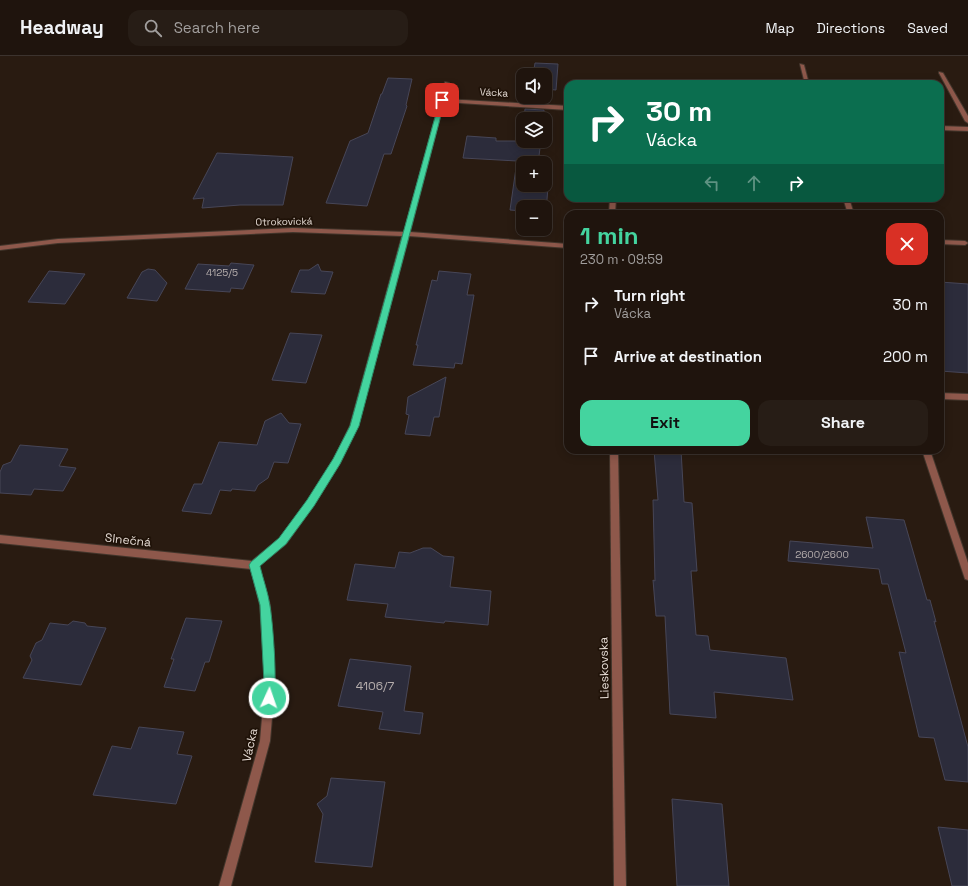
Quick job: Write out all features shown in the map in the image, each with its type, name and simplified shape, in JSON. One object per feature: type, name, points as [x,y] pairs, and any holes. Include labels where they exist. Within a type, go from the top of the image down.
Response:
[{"type":"street","points":[[802,65],[807,80]]},
{"type":"street","points":[[941,73],[968,121]]},
{"type":"street","points":[[254,565],[283,541],[311,503],[336,461],[354,426],[447,83]]},
{"type":"street","name":"Vácka","points":[[442,100],[564,108]]},
{"type":"street","points":[[944,128],[968,129]]},
{"type":"street","name":"Otrokovická","points":[[0,248],[58,241],[293,230],[406,234],[564,246]]},
{"type":"street","points":[[944,242],[965,243]]},
{"type":"street","points":[[944,396],[968,397]]},
{"type":"street","name":"Lieskovska","points":[[614,454],[620,886]]},
{"type":"street","points":[[927,454],[968,576]]},
{"type":"street","name":"Slnečná","points":[[0,539],[254,565]]},
{"type":"street","name":"Vácka","points":[[225,886],[265,741],[270,683],[265,605],[254,565]]},
{"type":"building","points":[[535,63],[558,64],[556,90],[552,90],[552,68],[534,68]]},
{"type":"building","points":[[388,78],[412,79],[407,106],[391,154],[384,154],[367,206],[326,203],[350,141],[368,133]]},
{"type":"building","points":[[525,109],[544,110],[544,112],[525,112]]},
{"type":"building","points":[[467,136],[496,138],[496,141],[516,141],[516,148],[540,148],[539,156],[516,156],[516,161],[463,158]]},
{"type":"building","points":[[217,153],[293,157],[283,205],[240,205],[202,208],[204,198],[193,199]]},
{"type":"building","points":[[516,168],[516,192],[548,192],[547,200],[516,200],[516,210],[510,210]]},
{"type":"building","points":[[231,263],[254,265],[243,289],[231,288],[230,292],[185,289],[198,264],[229,266]]},
{"type":"building","points":[[318,264],[321,271],[333,272],[325,294],[291,292],[300,270],[309,270]]},
{"type":"building","points":[[148,269],[155,270],[167,283],[157,301],[127,298],[142,272]]},
{"type":"building","points":[[49,271],[85,274],[65,304],[28,302]]},
{"type":"building","points":[[439,271],[471,274],[467,295],[474,295],[462,364],[455,363],[454,368],[413,365],[418,345],[416,345],[432,280],[437,281]]},
{"type":"building","points":[[944,282],[968,284],[968,373],[944,371]]},
{"type":"building","points":[[290,333],[322,335],[306,383],[272,380]]},
{"type":"building","points":[[446,377],[439,417],[434,417],[430,436],[405,434],[409,415],[406,414],[408,397]]},
{"type":"building","points":[[281,413],[289,423],[301,424],[288,463],[274,462],[268,478],[258,485],[255,491],[232,489],[231,491],[220,490],[211,514],[182,511],[194,484],[202,484],[219,442],[257,445],[265,421]]},
{"type":"building","points":[[20,445],[68,449],[59,466],[76,468],[63,491],[34,489],[31,495],[0,493],[0,472],[3,465],[11,462]]},
{"type":"building","points":[[654,454],[681,454],[684,502],[692,503],[697,571],[691,571],[696,635],[708,636],[710,650],[786,658],[793,700],[714,692],[716,718],[670,714],[665,616],[656,616],[653,580],[655,581],[653,500],[658,500]]},
{"type":"building","points":[[866,517],[904,520],[927,600],[930,600],[936,622],[934,621],[968,747],[968,782],[945,780],[934,738],[919,737],[899,652],[906,653],[888,584],[882,584],[879,569],[788,561],[790,541],[873,548]]},
{"type":"building","points":[[423,548],[431,548],[443,556],[454,557],[450,587],[491,591],[488,625],[445,621],[444,623],[385,617],[388,604],[347,600],[355,564],[395,568],[399,552],[410,553]]},
{"type":"building","points":[[186,618],[222,621],[209,662],[205,662],[195,691],[164,687],[174,659],[171,659]]},
{"type":"building","points":[[73,621],[85,623],[87,626],[106,628],[81,685],[23,678],[32,660],[30,656],[36,643],[42,640],[50,623],[68,625]]},
{"type":"building","points":[[350,659],[411,666],[404,711],[423,713],[420,734],[379,729],[383,712],[338,706]]},
{"type":"building","points":[[139,727],[184,732],[177,754],[192,756],[176,804],[93,795],[112,746],[131,749]]},
{"type":"building","points":[[331,778],[385,782],[372,867],[315,862],[323,814],[317,804],[327,796]]},
{"type":"building","points":[[672,799],[722,804],[729,886],[677,886]]},
{"type":"building","points":[[938,827],[968,830],[968,886],[952,886]]},
{"type":"route","points":[[269,698],[270,683],[265,605],[254,565],[283,541],[311,503],[336,461],[354,426],[442,100]]}]
